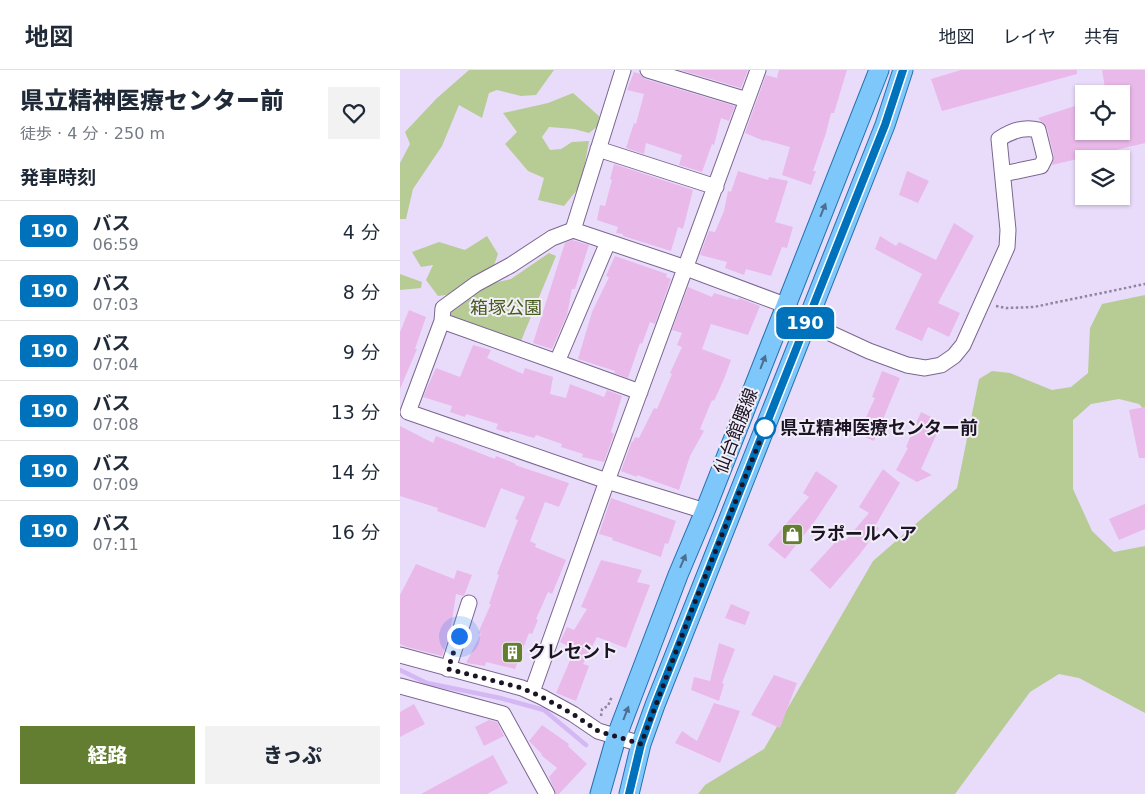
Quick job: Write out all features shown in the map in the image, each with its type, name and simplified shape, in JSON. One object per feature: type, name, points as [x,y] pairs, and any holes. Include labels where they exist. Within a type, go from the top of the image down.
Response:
[{"type":"main road","name":"仙台館腰線","points":[[600,794],[616,738],[678,575],[879,70]]},
{"type":"main road","name":"仙台館腰線","points":[[629,794],[641,744],[684,629],[885,125],[903,70]]},
{"type":"street","points":[[573,230],[622,70]]},
{"type":"street","points":[[648,70],[747,100]]},
{"type":"street","points":[[532,692],[607,481],[758,70]]},
{"type":"street","points":[[598,149],[716,187]]},
{"type":"street","points":[[705,511],[607,481],[408,412],[442,321],[443,308],[476,284],[511,265],[552,238],[573,230],[686,268],[785,305],[806,322],[869,351],[907,365],[925,368],[941,365],[954,356],[963,345],[1006,247],[1008,230],[1003,174]]},
{"type":"street","points":[[557,362],[608,242]]},
{"type":"street","points":[[442,321],[640,392]]},
{"type":"street","points":[[448,669],[469,603]]},
{"type":"street","points":[[400,655],[522,688],[573,714],[598,731],[641,744]]},
{"type":"street","points":[[400,686],[504,714],[547,794]]},
{"type":"path","points":[[980,304],[1006,308],[1034,307],[1145,284]]},
{"type":"green space","points":[[469,70],[554,70],[536,95],[521,96],[497,90],[489,93],[482,118],[459,105],[442,146],[413,189],[406,219],[400,219],[400,163],[410,144],[405,132],[437,98]]},
{"type":"green space","points":[[573,93],[599,116],[598,126],[589,133],[574,129],[549,127],[542,137],[550,150],[561,149],[572,142],[589,141],[581,185],[564,206],[538,200],[544,178],[528,171],[505,144],[517,132],[503,113],[548,103]]},
{"type":"green space","points":[[487,236],[498,254],[493,268],[453,294],[438,296],[426,280],[433,265],[421,267],[412,252],[439,242],[465,250]]},
{"type":"green space","name":"箱塚公園","points":[[549,253],[556,256],[521,341],[452,318],[447,308],[477,287],[511,279]]},
{"type":"green space","points":[[400,274],[422,282],[421,288],[400,290]]},
{"type":"green space","points":[[1145,295],[1145,411],[1139,404],[1119,399],[1091,404],[1073,420],[1073,489],[1092,531],[1114,552],[1145,546],[1145,713],[1079,678],[1059,674],[1030,692],[955,794],[698,794],[705,785],[764,749],[873,561],[957,488],[979,379],[992,371],[1010,373],[1052,390],[1071,387],[1088,373],[1090,328],[1102,304]]},
{"type":"building","points":[[680,70],[748,70],[741,88]]},
{"type":"building","points":[[779,70],[847,70],[834,113],[831,113],[813,171],[816,171],[811,185],[782,175],[790,147],[764,141],[745,133],[766,75],[777,78]]},
{"type":"building","points":[[961,70],[1077,70],[1077,74],[942,111],[931,79]]},
{"type":"building","points":[[1102,70],[1145,70],[1145,143],[1115,150],[1075,150],[1075,160],[1052,165],[1054,156],[1047,128],[1038,118],[1075,106],[1075,140],[1130,140],[1130,85],[1104,85]]},
{"type":"building","points":[[634,72],[640,74],[645,79],[735,106],[729,121],[721,118],[714,145],[712,144],[702,172],[679,165],[682,155],[646,143],[644,154],[626,148],[634,123],[636,124],[644,94],[627,90]]},
{"type":"building","points":[[614,164],[693,190],[683,229],[678,227],[671,251],[623,236],[623,234],[616,233],[618,227],[597,220],[600,205],[605,206]]},
{"type":"building","points":[[738,171],[768,180],[769,177],[788,181],[775,222],[793,227],[787,248],[782,247],[771,276],[746,269],[744,275],[725,268],[727,262],[700,255],[709,231],[715,232],[724,211],[728,191],[731,192]]},
{"type":"building","points":[[907,171],[929,181],[918,203],[899,195]]},
{"type":"building","points":[[954,223],[974,236],[938,303],[960,313],[949,337],[928,327],[922,341],[895,329],[922,274],[875,249],[880,236],[896,246],[899,242],[936,260]]},
{"type":"building","points":[[572,240],[589,245],[575,289],[572,289],[567,315],[552,349],[533,343],[565,243]]},
{"type":"building","points":[[615,256],[667,274],[666,277],[671,279],[655,324],[650,322],[642,344],[640,343],[628,378],[614,373],[615,371],[578,359],[592,312],[609,277],[606,276]]},
{"type":"building","points":[[688,287],[712,297],[714,293],[738,300],[739,298],[760,306],[748,335],[711,324],[702,349],[731,360],[700,429],[704,431],[690,456],[679,490],[621,471],[632,441],[635,437],[639,438],[654,408],[657,409],[682,347],[677,345],[682,333],[672,330]]},
{"type":"building","points":[[409,310],[426,317],[415,349],[417,349],[400,389],[400,332]]},
{"type":"building","points":[[473,345],[491,350],[487,358],[523,374],[525,368],[553,377],[550,394],[566,398],[570,384],[604,397],[607,390],[622,396],[611,432],[614,434],[604,462],[582,457],[583,454],[561,447],[562,444],[536,435],[534,438],[496,429],[498,424],[466,414],[465,417],[450,412],[452,406],[423,397],[436,368],[460,377]]},
{"type":"building","points":[[882,371],[900,378],[874,441],[858,434],[875,398],[872,397]]},
{"type":"building","points":[[1145,407],[1145,458],[1139,458],[1129,410]]},
{"type":"building","points":[[921,412],[942,422],[921,469],[932,475],[917,482],[896,470],[908,448],[906,447]]},
{"type":"building","points":[[400,426],[433,443],[436,436],[495,459],[496,456],[515,465],[569,483],[559,507],[545,502],[530,541],[536,544],[535,547],[566,560],[552,594],[548,592],[536,619],[538,620],[532,634],[529,633],[515,669],[486,662],[485,666],[466,663],[481,634],[478,633],[491,604],[489,604],[499,575],[497,574],[518,520],[515,519],[525,497],[501,488],[485,528],[437,511],[438,508],[400,496]]},
{"type":"building","points":[[883,469],[900,483],[875,526],[879,528],[830,589],[810,570],[840,537],[845,541],[869,513],[859,507]]},
{"type":"building","points":[[816,471],[838,486],[815,521],[785,559],[768,545],[809,497],[803,493]]},
{"type":"building","points":[[611,498],[676,521],[668,544],[665,543],[661,557],[599,534]]},
{"type":"building","points":[[1145,504],[1145,529],[1119,540],[1109,519]]},
{"type":"building","points":[[601,560],[642,570],[637,582],[650,585],[626,648],[597,637],[583,664],[589,666],[576,701],[556,693],[575,649],[560,642],[567,627],[574,630],[587,609],[581,607]]},
{"type":"building","points":[[416,564],[454,579],[457,570],[472,575],[464,596],[456,594],[450,633],[442,656],[400,644],[400,595]]},
{"type":"building","points":[[731,604],[750,612],[745,625],[725,618]]},
{"type":"building","points":[[719,643],[735,649],[722,683],[724,684],[719,701],[691,690],[694,677],[710,681]]},
{"type":"building","points":[[774,675],[797,683],[780,728],[751,715]]},
{"type":"building","points":[[714,703],[740,711],[720,763],[675,743],[682,731],[697,741]]},
{"type":"building","points":[[414,704],[425,724],[400,737],[400,712]]},
{"type":"building","points":[[489,720],[497,722],[504,736],[484,746],[475,727]]},
{"type":"building","points":[[542,725],[569,744],[568,746],[587,764],[559,794],[556,794],[549,777],[557,768],[541,755],[529,741]]},
{"type":"building","points":[[493,755],[508,783],[487,794],[421,794]]},
{"type":"waterway","points":[[400,670],[427,683],[500,698],[544,710],[586,745]]},
{"type":"bus line","name":"190","points":[[629,794],[641,744],[655,705],[885,125],[903,70]]},
{"type":"place","name":"県立精神医療センター前","points":[[765,428]]},
{"type":"place","name":"ラポールヘア","points":[[793,534]]},
{"type":"place","name":"クレセント","points":[[512,652]]},
{"type":"route","points":[[459,636],[448,669],[522,688],[573,714],[598,731],[641,744],[691,612],[765,428]]}]
